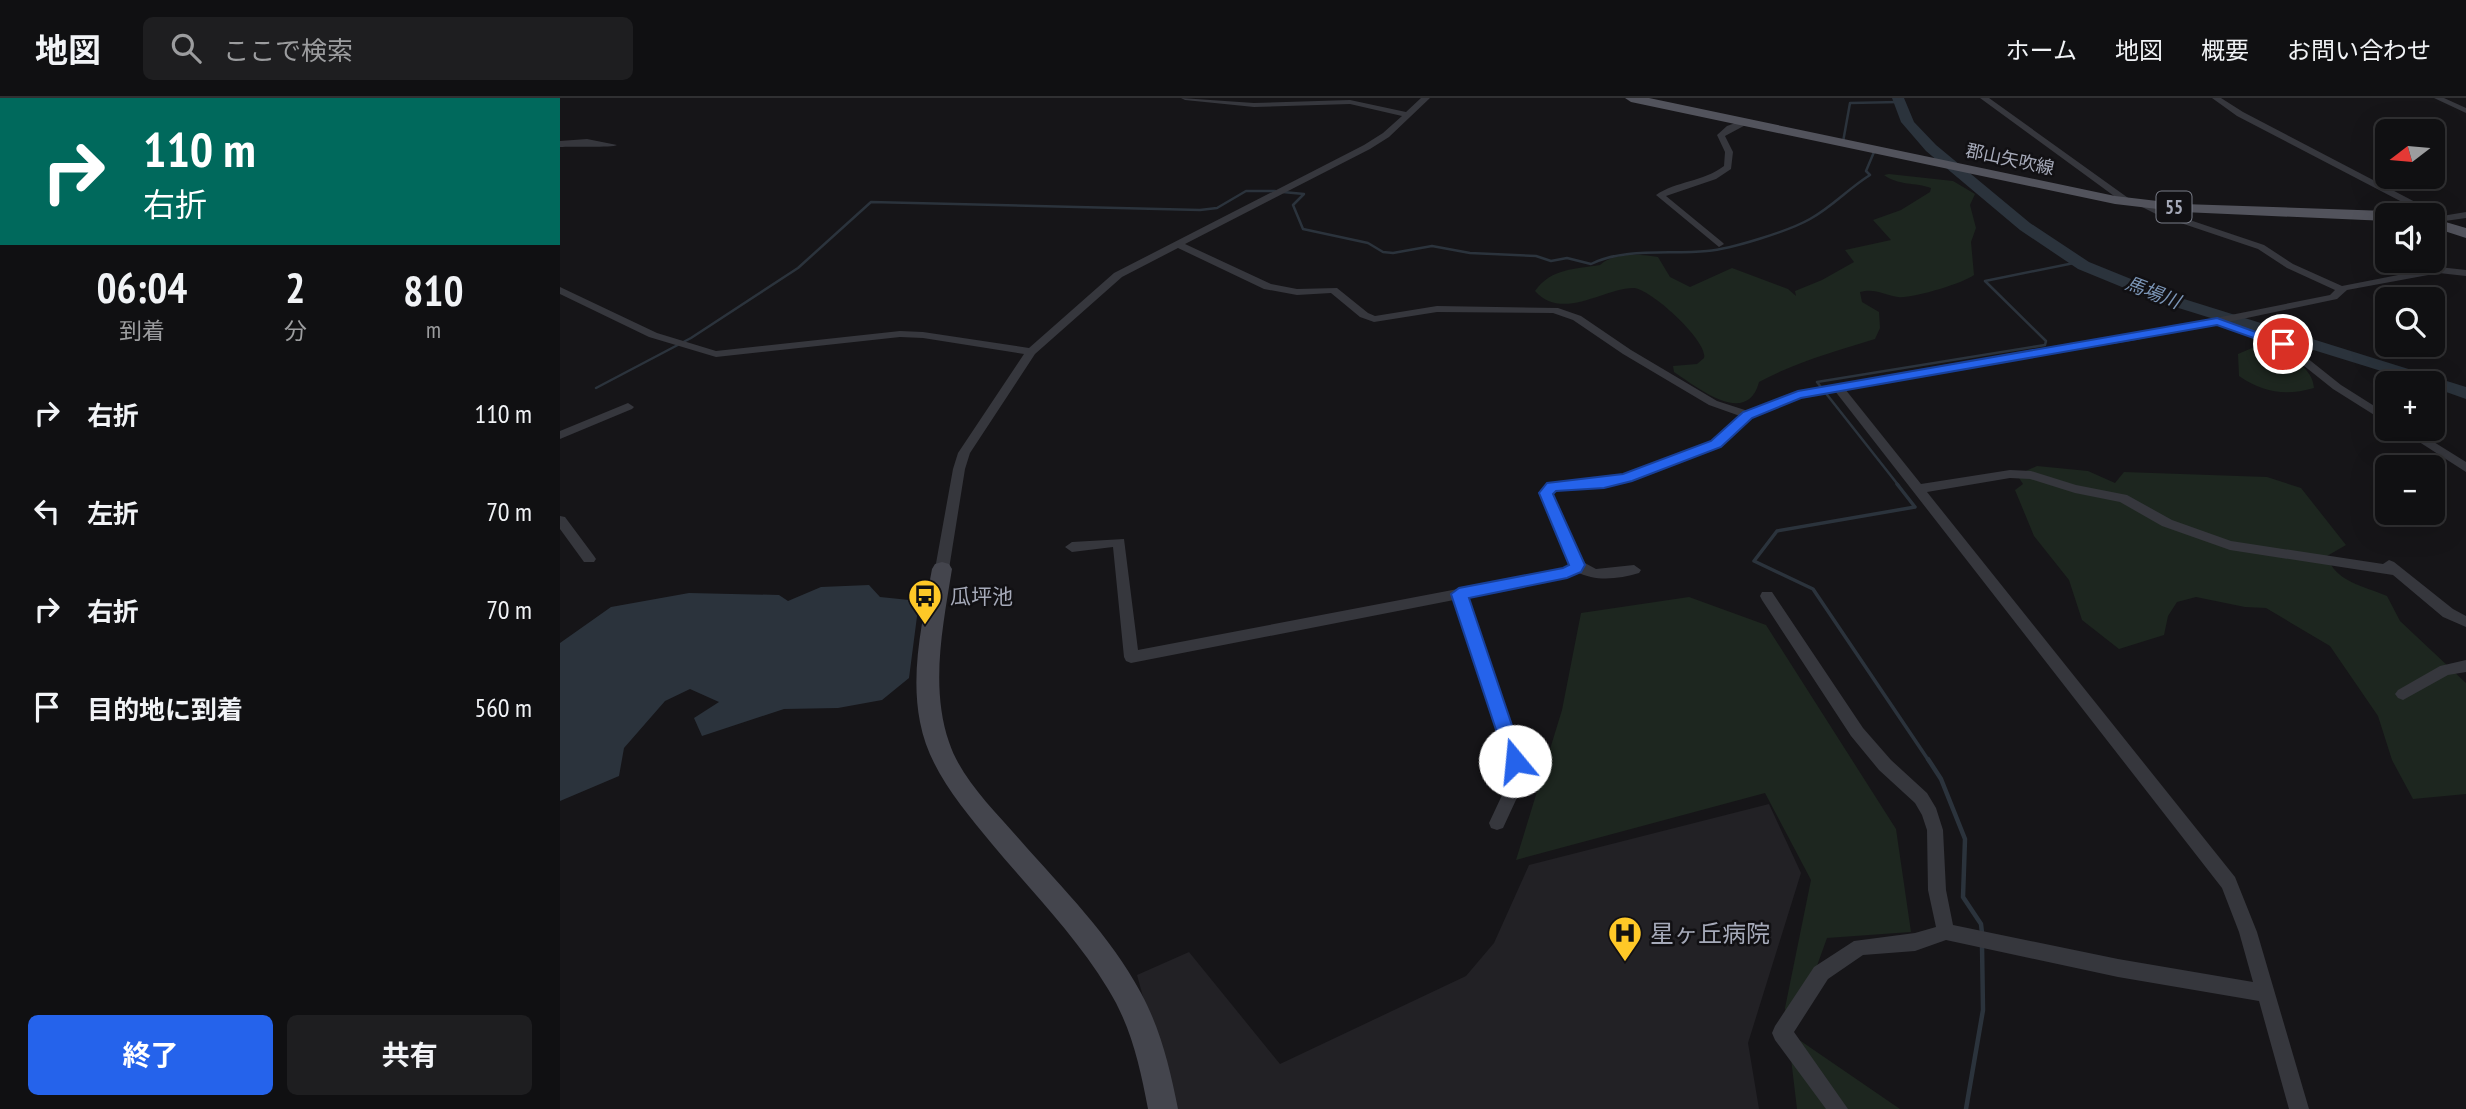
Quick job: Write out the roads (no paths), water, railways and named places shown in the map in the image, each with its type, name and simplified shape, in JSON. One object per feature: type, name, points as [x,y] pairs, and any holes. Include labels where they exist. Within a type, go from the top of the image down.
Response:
[{"type":"main road","name":"郡山矢吹線","points":[[1631,98],[2135,203],[2183,208],[2375,216]]},
{"type":"main road","points":[[2445,225],[2466,233]]},
{"type":"street","points":[[1185,98],[1266,106],[1350,102],[1409,115]]},
{"type":"street","points":[[1163,1109],[1144,1031],[1123,988],[1081,929],[991,825],[949,769],[937,743],[927,691],[931,640],[959,469],[964,453],[1031,352],[1118,275],[1367,148],[1386,135],[1426,98]]},
{"type":"street","points":[[1984,98],[2135,203],[2261,247],[2290,266],[2341,289],[2440,270],[2466,272]]},
{"type":"street","points":[[2216,98],[2240,114],[2403,203]]},
{"type":"street","points":[[2438,98],[2466,111]]},
{"type":"street","points":[[1719,244],[1660,195],[1704,182],[1725,170],[1728,167],[1728,152],[1721,135],[1749,121]]},
{"type":"street","points":[[560,144],[587,142],[613,145]]},
{"type":"street","points":[[2445,220],[2466,215]]},
{"type":"street","points":[[1177,244],[1268,287],[1297,292],[1333,290],[1364,315],[1374,319],[1437,309],[1542,310],[1567,313],[1713,403],[1748,415]]},
{"type":"street","points":[[1634,570],[1593,574],[1583,571],[1577,565],[1546,493],[1548,489],[1627,478],[1716,444],[1748,415],[1794,396],[2220,321],[2333,297],[2338,295],[2341,289]]},
{"type":"street","points":[[560,290],[653,335],[716,354],[900,334],[1031,352]]},
{"type":"street","points":[[2220,321],[2283,344],[2337,387],[2375,411]]},
{"type":"street","points":[[1838,388],[2228,883],[2248,932],[2299,1109]]},
{"type":"street","points":[[560,435],[628,407]]},
{"type":"street","points":[[2424,441],[2466,468]]},
{"type":"street","points":[[1918,489],[2010,474],[2031,475],[2075,489],[2123,498],[2166,523],[2230,544],[2392,568],[2448,613],[2466,622]]},
{"type":"street","points":[[560,520],[589,559]]},
{"type":"street","points":[[1072,547],[1119,542],[1131,657],[1567,573],[1577,565]]},
{"type":"street","points":[[1459,594],[1519,776],[1497,823]]},
{"type":"street","points":[[1767,596],[1857,732],[1885,765],[1921,798],[1930,813],[1935,830],[1937,890],[1946,932]]},
{"type":"street","points":[[2403,694],[2445,670],[2466,666]]},
{"type":"street","points":[[1838,1109],[1782,1033],[1821,973],[1860,947],[1915,942],[1946,932],[2118,968],[2264,993]]},
{"type":"waterway","name":"馬場川","points":[[1898,98],[1908,122],[1922,140],[2025,226],[2083,266],[2162,298],[2466,393]]},
{"type":"waterway","points":[[1843,142],[1850,103],[1899,102]]},
{"type":"waterway","points":[[1283,192],[1304,194],[1293,205],[1303,229],[1368,243],[1383,252],[1393,253],[1432,246],[1470,253],[1536,256],[1551,261],[1567,258],[1591,264],[1633,253],[1717,250],[1801,224],[1870,175],[1866,171],[1874,152]]},
{"type":"waterway","points":[[596,388],[691,338],[798,268],[871,202],[1200,210],[1217,208],[1246,191],[1275,191]]},
{"type":"waterway","points":[[1899,486],[1817,382],[2045,345],[2046,341],[1985,281],[2079,262]]},
{"type":"waterway","points":[[1897,484],[1915,507],[1777,531],[1754,561],[1813,589],[1929,761]]},
{"type":"waterway","points":[[1928,759],[1941,779],[1965,839],[1963,897],[1981,924],[1982,933]]},
{"type":"waterway","points":[[1966,1109],[1983,1010],[1982,945]]},
{"type":"place","name":"瓜坪池","points":[[925,626]]},
{"type":"place","name":"星ヶ丘病院","points":[[1625,963]]}]
